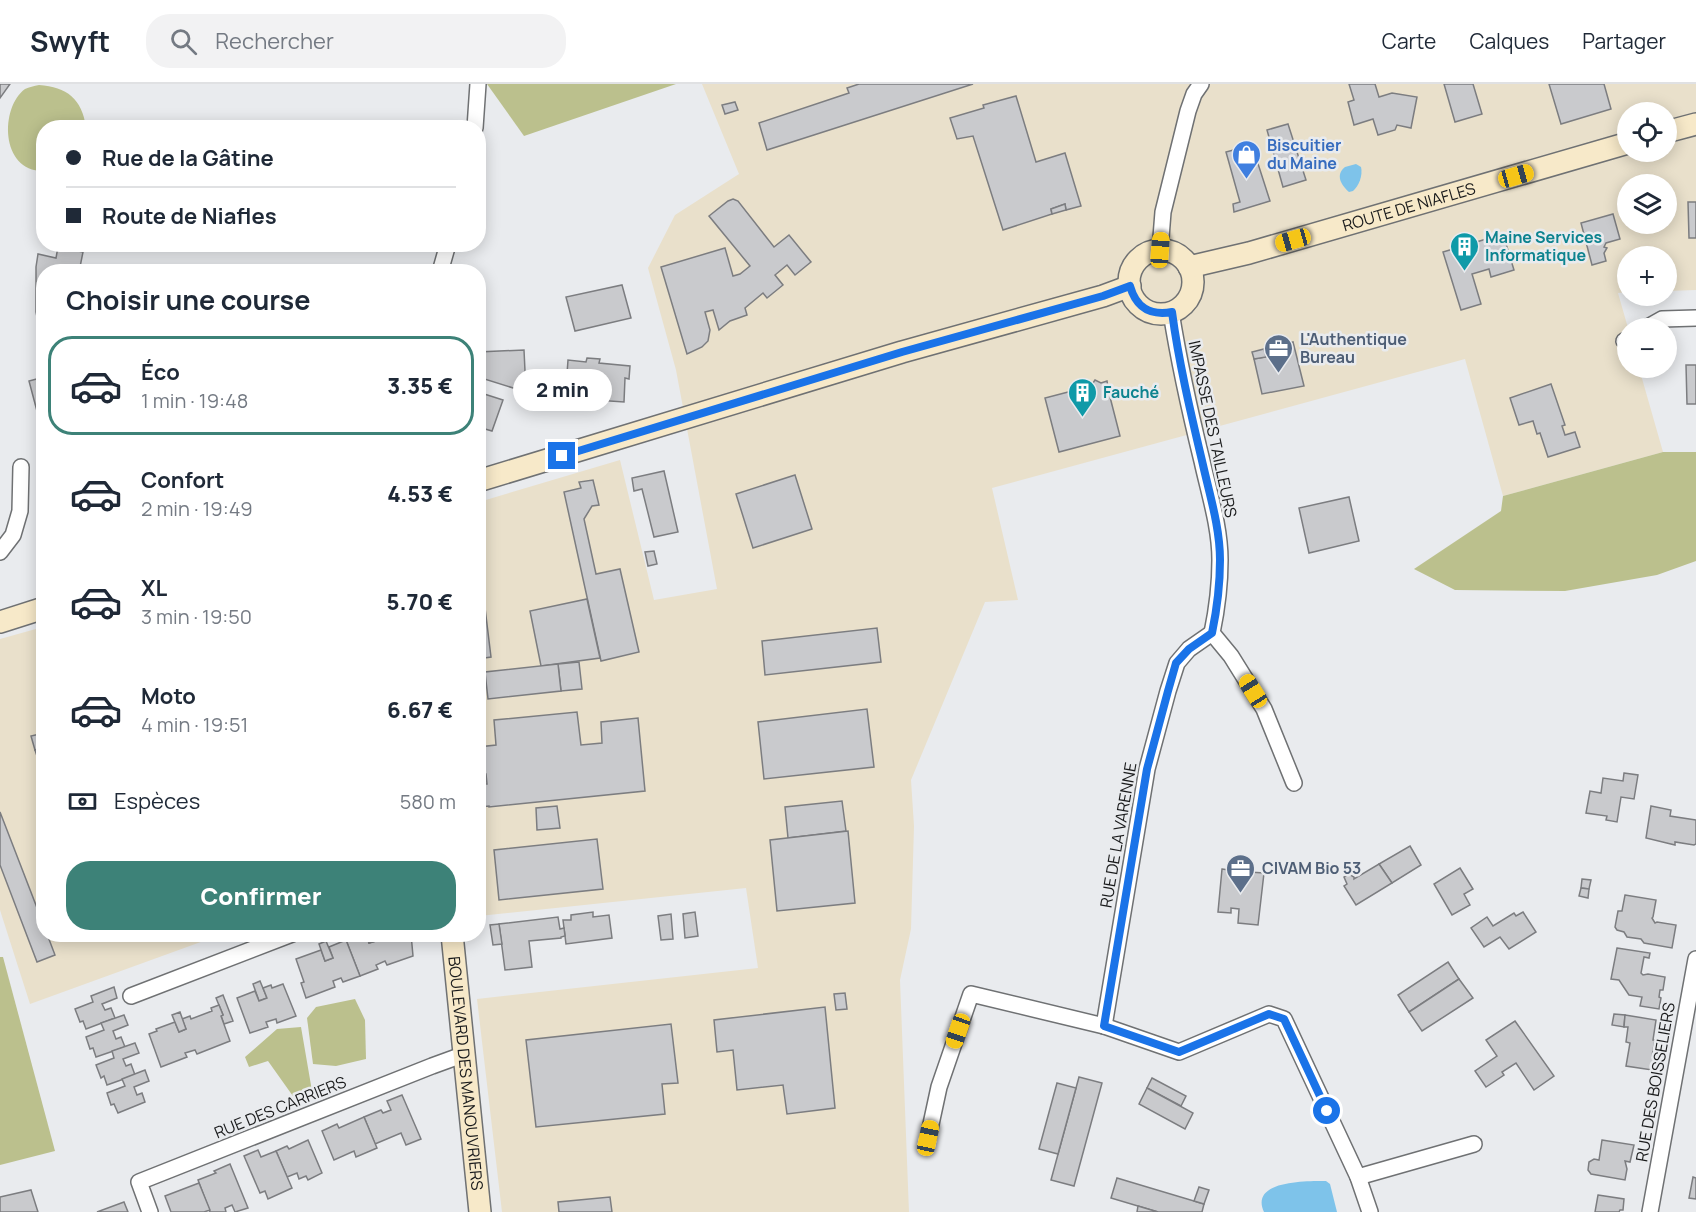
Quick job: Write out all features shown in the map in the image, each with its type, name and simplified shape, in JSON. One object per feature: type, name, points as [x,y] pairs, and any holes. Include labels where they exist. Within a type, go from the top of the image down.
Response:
[{"type":"street","points":[[476,120],[478,84]]},
{"type":"street","points":[[1160,250],[1163,212],[1194,94],[1201,84]]},
{"type":"street","points":[[1677,129],[1696,124]]},
{"type":"street","name":"ROUTE DE NIAFLES","points":[[1189,267],[1249,253],[1617,147]]},
{"type":"street","points":[[1169,251],[1177,255],[1189,267],[1193,285],[1191,294],[1186,302],[1172,312],[1162,314],[1145,309],[1132,295],[1130,275],[1141,257],[1150,252],[1169,251]]},
{"type":"street","points":[[486,478],[902,352],[1103,296],[1130,286]]},
{"type":"street","name":"IMPASSE DES TAILLEURS","points":[[1172,312],[1186,393],[1215,517],[1220,558],[1218,605],[1212,633]]},
{"type":"street","points":[[1677,319],[1696,318]]},
{"type":"street","points":[[0,552],[13,535],[20,511],[21,467]]},
{"type":"street","points":[[0,622],[36,611]]},
{"type":"street","points":[[1212,633],[1231,656],[1264,709],[1294,783]]},
{"type":"street","name":"RUE DE LA VARENNE","points":[[1104,1026],[1147,769],[1168,691],[1176,663],[1189,649],[1212,633]]},
{"type":"street","points":[[130,996],[271,942]]},
{"type":"street","name":"BOULEVARD DES MANOUVRIERS","points":[[453,942],[480,1212]]},
{"type":"street","name":"RUE DES BOISSELIERS","points":[[1650,1212],[1696,959]]},
{"type":"street","points":[[928,1138],[939,1087],[971,994],[1104,1026],[1179,1052],[1269,1014],[1284,1019],[1358,1178],[1370,1212]]},
{"type":"street","name":"RUE DES CARRIERS","points":[[150,1212],[139,1182],[465,1054]]},
{"type":"street","points":[[1358,1178],[1474,1144]]},
{"type":"shaded area","points":[[702,84],[1696,84],[1696,290],[1677,291],[1677,246],[1617,246],[1617,306],[1622,306],[1625,318],[1617,318],[1617,378],[1642,378],[1663,452],[1503,496],[1465,359],[992,488],[1018,600],[985,602],[911,780],[914,826],[911,929],[900,980],[909,1212],[502,1212],[477,999],[758,968],[746,888],[486,915],[486,500],[620,460],[654,600],[717,589],[676,370],[648,268],[675,215],[739,174]]},
{"type":"shaded area","points":[[36,629],[36,942],[201,942],[30,1004],[0,910],[0,639]]},
{"type":"green space","points":[[487,84],[676,84],[524,136]]},
{"type":"green space","points":[[49,86],[72,96],[81,109],[85,120],[36,120],[36,170],[19,161],[8,137],[11,109],[17,98],[30,87]]},
{"type":"green space","points":[[1663,452],[1696,452],[1696,561],[1657,575],[1565,591],[1455,590],[1414,569],[1501,511],[1503,496]]},
{"type":"green space","points":[[0,957],[3,957],[55,1151],[0,1165]]},
{"type":"green space","points":[[355,999],[365,1020],[366,1059],[336,1066],[313,1064],[307,1018],[316,1007]]},
{"type":"green space","points":[[301,1027],[312,1091],[303,1100],[295,1099],[268,1061],[249,1067],[245,1057],[277,1029]]},
{"type":"water","points":[[1356,164],[1361,167],[1361,177],[1355,189],[1349,192],[1342,183],[1340,173],[1345,167]]},
{"type":"water","points":[[1326,1181],[1330,1184],[1337,1212],[1264,1212],[1262,1201],[1265,1194],[1272,1188],[1295,1182]]},
{"type":"building","points":[[0,84],[10,84],[0,98]]},
{"type":"building","points":[[859,84],[973,84],[767,150],[759,123],[849,93],[847,88]]},
{"type":"building","points":[[1349,84],[1375,84],[1379,97],[1392,93],[1417,97],[1411,128],[1397,125],[1395,130],[1378,135],[1373,119],[1354,125],[1348,102],[1354,100]]},
{"type":"building","points":[[1444,84],[1473,84],[1482,114],[1455,122]]},
{"type":"building","points":[[1549,84],[1604,84],[1611,109],[1561,124]]},
{"type":"building","points":[[1016,96],[1036,162],[1065,153],[1081,206],[1066,210],[1065,204],[1051,209],[1052,214],[1003,230],[973,136],[957,139],[950,118],[984,108],[983,105]]},
{"type":"building","points":[[735,102],[738,110],[725,114],[722,105]]},
{"type":"building","points":[[1288,124],[1306,180],[1283,187],[1267,130]]},
{"type":"building","points":[[1252,145],[1270,201],[1234,212],[1233,204],[1240,202],[1226,152]]},
{"type":"building","points":[[733,199],[738,201],[774,247],[789,235],[811,262],[795,275],[787,265],[775,275],[783,285],[767,298],[763,293],[745,308],[747,315],[730,321],[719,330],[713,310],[705,312],[710,330],[708,341],[702,347],[687,354],[661,267],[725,248],[733,276],[740,274],[750,266],[709,216]]},
{"type":"building","points":[[1688,202],[1696,202],[1696,238],[1689,238]]},
{"type":"building","points":[[1065,204],[1066,210],[1052,214],[1051,209]]},
{"type":"building","points":[[1613,214],[1620,239],[1606,243],[1604,247],[1607,248],[1604,253],[1606,261],[1592,265],[1581,223]]},
{"type":"building","name":"Maine Services Informatique","points":[[1503,234],[1514,270],[1491,277],[1489,269],[1472,274],[1481,304],[1461,310],[1443,252]]},
{"type":"building","points":[[57,252],[83,252],[81,264],[36,264],[38,254],[56,258]]},
{"type":"building","points":[[622,285],[631,318],[575,331],[566,297]]},
{"type":"building","name":"L'Authentique Bureau","points":[[1293,342],[1304,386],[1262,394],[1254,359],[1266,357],[1264,349]]},
{"type":"building","points":[[1264,349],[1266,357],[1254,359],[1252,352]]},
{"type":"building","points":[[524,350],[526,392],[486,380],[486,352]]},
{"type":"building","points":[[587,358],[600,359],[599,363],[630,366],[629,379],[625,378],[624,402],[581,399],[580,405],[565,402],[568,360],[586,362]]},
{"type":"building","points":[[1686,365],[1696,365],[1696,404],[1687,404]]},
{"type":"building","points":[[36,379],[36,407],[29,381]]},
{"type":"building","name":"Fauché","points":[[1095,380],[1101,383],[1107,381],[1108,387],[1114,390],[1110,397],[1120,436],[1059,452],[1045,398],[1091,386]]},
{"type":"building","points":[[1551,384],[1565,425],[1562,426],[1565,435],[1575,432],[1580,447],[1548,457],[1540,433],[1537,434],[1533,421],[1519,425],[1510,398]]},
{"type":"building","points":[[486,395],[503,400],[492,431],[486,429]]},
{"type":"building","points":[[581,399],[595,400],[594,409],[580,408]]},
{"type":"building","points":[[664,471],[678,532],[654,537],[642,489],[634,491],[632,478]]},
{"type":"building","points":[[795,475],[812,529],[753,548],[736,494]]},
{"type":"building","points":[[593,480],[599,505],[592,506],[584,519],[596,574],[620,569],[639,652],[601,661],[564,492],[581,488],[579,482]]},
{"type":"building","points":[[1349,497],[1359,541],[1309,553],[1299,508]]},
{"type":"building","points":[[654,551],[657,564],[648,566],[645,552]]},
{"type":"building","points":[[587,599],[600,658],[541,666],[530,611]]},
{"type":"building","points":[[486,616],[491,657],[486,658]]},
{"type":"building","points":[[877,628],[881,662],[765,675],[762,641]]},
{"type":"building","points":[[579,662],[582,689],[561,691],[558,664]]},
{"type":"building","points":[[558,664],[561,691],[488,699],[486,672]]},
{"type":"building","points":[[867,709],[874,767],[764,779],[758,722]]},
{"type":"building","points":[[577,712],[581,745],[602,743],[601,722],[638,718],[645,791],[486,806],[486,746],[496,745],[494,720]]},
{"type":"building","points":[[36,735],[36,750],[35,750],[31,736]]},
{"type":"building","points":[[1624,773],[1638,775],[1634,799],[1621,797],[1617,822],[1606,820],[1607,816],[1586,813],[1590,791],[1601,793],[1603,778],[1623,781]]},
{"type":"building","points":[[842,801],[846,831],[788,838],[785,807]]},
{"type":"building","points":[[557,806],[560,828],[537,830],[536,808]]},
{"type":"building","points":[[1651,806],[1671,810],[1670,816],[1696,820],[1696,844],[1675,842],[1675,845],[1646,838]]},
{"type":"building","points":[[0,812],[36,905],[36,942],[50,942],[55,955],[37,962],[0,865]]},
{"type":"building","points":[[848,831],[855,903],[777,911],[770,840]]},
{"type":"building","points":[[597,839],[603,889],[499,900],[494,850]]},
{"type":"building","points":[[1410,846],[1421,865],[1392,883],[1379,864]]},
{"type":"building","points":[[1379,864],[1392,883],[1356,905],[1344,886],[1347,884],[1344,877],[1349,874],[1354,879]]},
{"type":"building","points":[[1460,868],[1473,889],[1464,894],[1470,905],[1452,915],[1434,884]]},
{"type":"building","name":"CIVAM Bio 53","points":[[1222,869],[1236,871],[1239,873],[1238,878],[1246,878],[1249,872],[1264,873],[1258,925],[1238,923],[1239,909],[1231,908],[1231,913],[1218,912]]},
{"type":"building","points":[[1236,871],[1251,872],[1246,878],[1238,878],[1239,873]]},
{"type":"building","points":[[1582,879],[1591,880],[1589,889],[1581,888]]},
{"type":"building","points":[[1581,888],[1589,889],[1588,898],[1579,896]]},
{"type":"building","points":[[1625,895],[1656,900],[1652,918],[1655,923],[1676,925],[1672,948],[1644,943],[1641,939],[1627,937],[1624,932],[1617,930],[1615,927],[1618,911],[1622,911]]},
{"type":"building","points":[[593,912],[593,917],[609,915],[612,938],[566,944],[563,920],[571,920],[571,915]]},
{"type":"building","points":[[695,912],[698,936],[685,938],[683,914]]},
{"type":"building","points":[[1523,912],[1536,932],[1509,949],[1500,937],[1484,947],[1471,928],[1487,917],[1493,926],[1514,913],[1516,916]]},
{"type":"building","points":[[671,914],[673,939],[661,940],[658,916]]},
{"type":"building","points":[[558,917],[560,929],[564,928],[565,936],[529,941],[532,967],[505,970],[499,924]]},
{"type":"building","points":[[499,924],[502,944],[493,945],[490,925]]},
{"type":"building","points":[[326,942],[333,958],[325,961],[319,944]]},
{"type":"building","points":[[347,942],[412,942],[413,956],[387,965],[385,961],[376,965],[378,969],[360,976]]},
{"type":"building","points":[[347,942],[360,976],[343,982],[341,978],[333,981],[335,987],[306,998],[301,983],[304,982],[296,959],[321,950],[325,961],[333,958],[329,947]]},
{"type":"building","points":[[1617,948],[1650,953],[1649,958],[1644,957],[1641,973],[1665,977],[1663,990],[1660,990],[1659,1009],[1640,1006],[1642,997],[1629,995],[1619,980],[1611,979]]},
{"type":"building","points":[[1448,962],[1459,979],[1409,1012],[1398,995]]},
{"type":"building","points":[[1459,979],[1473,998],[1422,1031],[1409,1012]]},
{"type":"building","points":[[260,981],[267,998],[259,1001],[253,984]]},
{"type":"building","points":[[283,984],[296,1016],[277,1023],[276,1019],[266,1022],[268,1027],[250,1033],[237,998],[255,991],[259,1001],[267,998],[263,988]]},
{"type":"building","points":[[114,987],[117,998],[102,1004],[105,1010],[111,1008],[115,1018],[86,1029],[83,1021],[80,1022],[75,1009],[93,1002],[91,996]]},
{"type":"building","points":[[845,993],[847,1009],[836,1010],[834,994]]},
{"type":"building","points":[[223,995],[233,1021],[224,1024],[216,998]]},
{"type":"building","points":[[219,1005],[230,1041],[197,1054],[195,1050],[185,1053],[187,1057],[161,1067],[149,1034],[175,1022],[179,1032],[186,1029],[182,1019],[190,1016],[191,1019],[212,1011],[211,1008]]},
{"type":"building","points":[[825,1007],[835,1108],[787,1114],[783,1085],[737,1090],[733,1050],[717,1052],[714,1020]]},
{"type":"building","points":[[180,1012],[186,1029],[179,1032],[172,1015]]},
{"type":"building","points":[[1614,1014],[1625,1015],[1624,1027],[1612,1025]]},
{"type":"building","points":[[124,1015],[128,1025],[113,1031],[116,1039],[121,1037],[125,1047],[96,1057],[86,1037],[104,1030],[101,1023]]},
{"type":"building","points":[[1625,1015],[1656,1020],[1652,1070],[1626,1066],[1630,1043],[1626,1042],[1628,1027],[1624,1027]]},
{"type":"building","points":[[1515,1021],[1554,1076],[1534,1090],[1516,1063],[1502,1072],[1504,1075],[1486,1087],[1475,1071],[1497,1056],[1486,1040]]},
{"type":"building","points":[[671,1024],[678,1083],[662,1084],[665,1114],[536,1127],[526,1040]]},
{"type":"building","points":[[135,1043],[139,1053],[123,1059],[126,1066],[131,1064],[135,1075],[107,1085],[104,1076],[101,1078],[96,1065],[114,1058],[112,1051]]},
{"type":"building","points":[[145,1070],[149,1081],[134,1087],[137,1095],[142,1093],[145,1102],[118,1113],[114,1104],[111,1105],[107,1093],[125,1086],[122,1079]]},
{"type":"building","points":[[1079,1077],[1102,1083],[1074,1186],[1051,1180]]},
{"type":"building","points":[[1152,1078],[1186,1096],[1181,1106],[1147,1088]]},
{"type":"building","points":[[1057,1083],[1076,1088],[1058,1154],[1039,1149]]},
{"type":"building","points":[[1147,1088],[1193,1113],[1185,1129],[1139,1104]]},
{"type":"building","points":[[402,1095],[421,1139],[406,1145],[401,1133],[375,1144],[364,1117],[381,1110],[383,1113],[391,1110],[387,1101]]},
{"type":"building","points":[[364,1117],[377,1148],[356,1157],[354,1151],[334,1160],[322,1131],[337,1124],[339,1128]]},
{"type":"building","points":[[308,1140],[322,1173],[308,1180],[306,1176],[299,1179],[297,1173],[287,1177],[276,1151],[287,1146],[289,1149]]},
{"type":"building","points":[[1602,1140],[1634,1145],[1630,1162],[1625,1161],[1627,1169],[1625,1180],[1591,1174],[1588,1170],[1589,1162],[1594,1159],[1599,1160]]},
{"type":"building","points":[[258,1150],[261,1157],[276,1151],[292,1188],[268,1199],[265,1191],[260,1193],[244,1156]]},
{"type":"building","points":[[230,1164],[248,1208],[235,1212],[232,1205],[225,1208],[226,1212],[210,1212],[198,1180]]},
{"type":"building","points":[[1693,1177],[1696,1178],[1696,1199],[1689,1198]]},
{"type":"building","points":[[1117,1178],[1204,1204],[1202,1212],[1158,1212],[1111,1198]]},
{"type":"building","points":[[199,1183],[210,1210],[171,1212],[165,1196]]},
{"type":"building","points":[[1199,1187],[1209,1190],[1204,1204],[1194,1201]]},
{"type":"building","points":[[31,1190],[38,1212],[0,1212],[0,1197]]},
{"type":"building","points":[[1598,1195],[1624,1199],[1623,1210],[1595,1212]]},
{"type":"building","points":[[610,1197],[612,1212],[559,1212],[558,1202]]},
{"type":"building","points":[[124,1202],[128,1212],[97,1212]]},
{"type":"building","points":[[1138,1206],[1158,1212],[1137,1212]]},
{"type":"place","name":"Biscuitier du Maine","points":[[1246,180]]},
{"type":"place","name":"Maine Services Informatique","points":[[1464,272]]},
{"type":"place","name":"L'Authentique Bureau","points":[[1279,374]]},
{"type":"place","name":"Fauché","points":[[1082,418]]},
{"type":"place","name":"CIVAM Bio 53","points":[[1241,894]]},
{"type":"route","points":[[562,456],[902,352],[1103,296],[1130,286],[1132,295],[1145,309],[1162,314],[1172,312],[1186,393],[1215,517],[1220,558],[1218,605],[1212,633],[1189,649],[1176,663],[1168,691],[1147,769],[1104,1026],[1179,1052],[1269,1014],[1284,1019],[1327,1111]]}]
